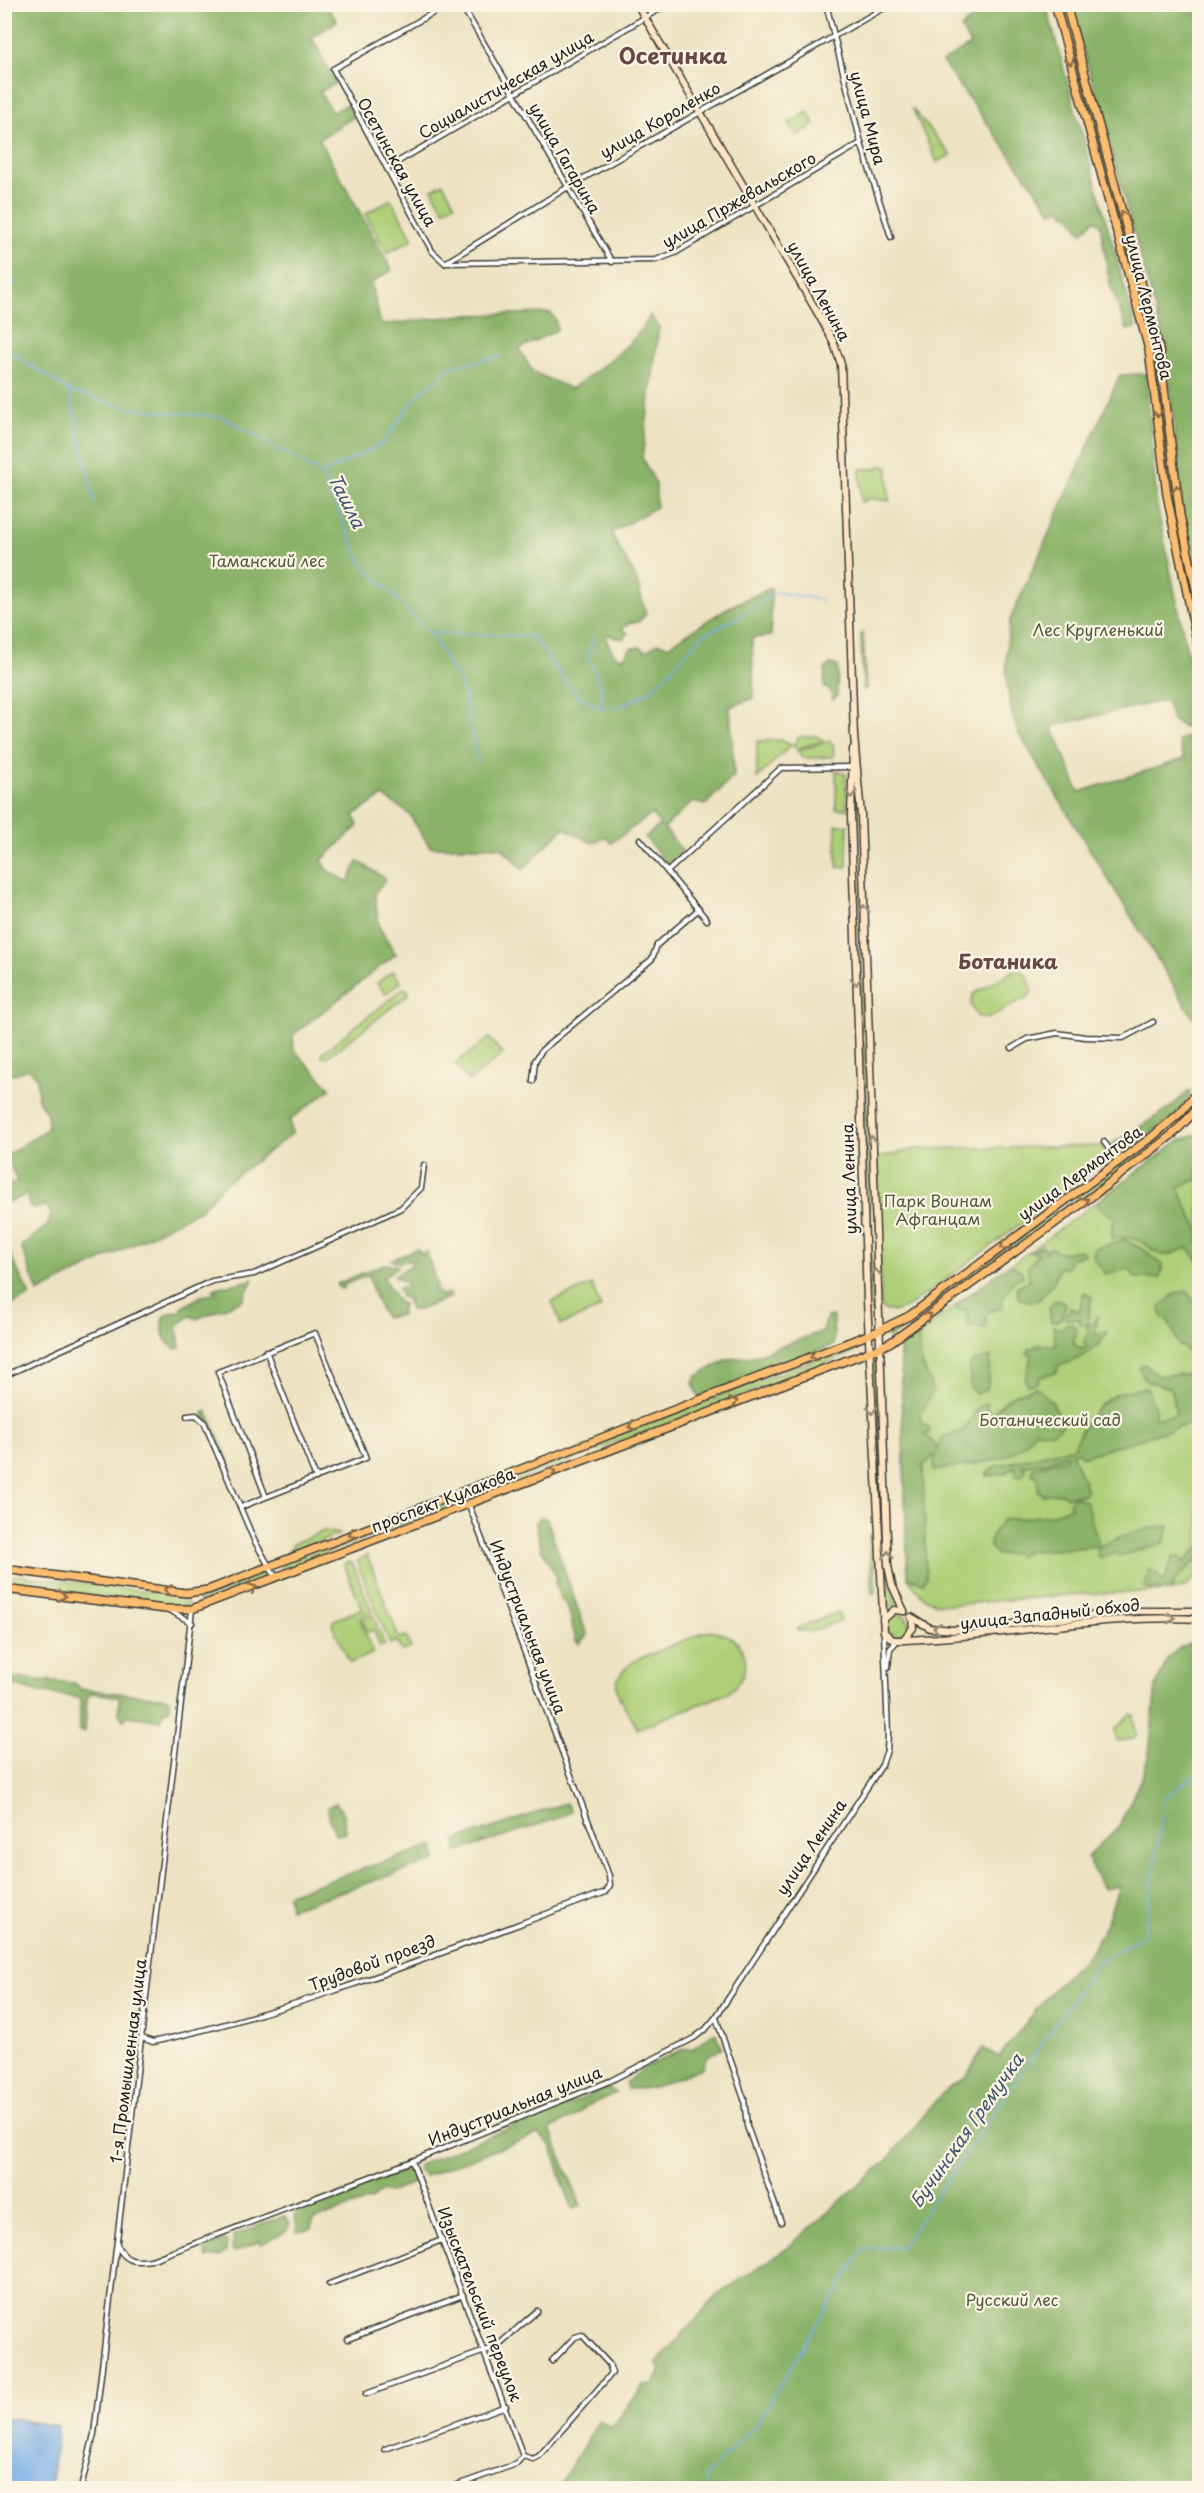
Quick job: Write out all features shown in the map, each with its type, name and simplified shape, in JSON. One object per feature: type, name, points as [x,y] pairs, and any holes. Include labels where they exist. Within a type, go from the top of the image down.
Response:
[{"type":"main road","name":"улица Ленина","points":[[637,4],[827,329],[841,363],[888,1566],[892,1585],[904,1611]]},
{"type":"main road","name":"улица Лермонтова","points":[[1055,4],[1149,350],[1171,516],[1200,656]]},
{"type":"main road","name":"улица Лермонтова","points":[[1066,4],[1159,348],[1180,515],[1200,608]]},
{"type":"main road","points":[[1078,94],[1089,90]]},
{"type":"main road","points":[[1171,516],[1180,515]]},
{"type":"main road","name":"улица Ленина","points":[[855,767],[868,1335],[883,1621]]},
{"type":"main road","name":"улица Лермонтова","points":[[878,1331],[909,1316],[1119,1162],[1167,1125],[1200,1088]]},
{"type":"main road","name":"улица Лермонтова","points":[[879,1348],[891,1342],[1167,1139],[1200,1106]]},
{"type":"main road","points":[[1025,1230],[1032,1239]]},
{"type":"main road","name":"проспект Кулакова","points":[[5,1572],[192,1593],[212,1589],[878,1331]]},
{"type":"main road","name":"проспект Кулакова","points":[[4,1589],[192,1613],[202,1606],[879,1348]]},
{"type":"main road","points":[[192,1593],[192,1613]]},
{"type":"main road","name":"улица Западный обход","points":[[912,1617],[930,1628],[954,1630],[1151,1610],[1200,1611]]},
{"type":"main road","points":[[904,1611],[912,1617],[913,1628],[901,1640],[888,1637],[884,1632],[883,1621],[889,1612],[904,1611]]},
{"type":"main road","name":"улица Западный обход","points":[[901,1640],[948,1638],[1149,1618],[1200,1620]]},
{"type":"street","name":"Осетинская улица","points":[[445,263],[432,251],[333,69],[449,4]]},
{"type":"street","name":"улица Гагарина","points":[[461,4],[612,262]]},
{"type":"street","name":"Социалистическая улица","points":[[387,168],[668,4]]},
{"type":"street","name":"улица Мира","points":[[826,4],[861,143],[891,237]]},
{"type":"street","name":"улица Короленко","points":[[445,263],[568,186],[891,4]]},
{"type":"street","name":"улица Пржевальского","points":[[445,263],[645,262],[666,257],[861,143]]},
{"type":"street","points":[[668,871],[781,768],[855,767]]},
{"type":"street","points":[[640,839],[707,920]]},
{"type":"street","points":[[533,1081],[536,1061],[542,1050],[652,959],[657,945],[699,909]]},
{"type":"street","points":[[1012,1048],[1027,1039],[1057,1033],[1085,1037],[1123,1038],[1154,1022]]},
{"type":"street","points":[[1104,1142],[1119,1162]]},
{"type":"street","points":[[4,1376],[212,1281],[254,1274],[401,1208],[422,1188],[424,1165]]},
{"type":"street","points":[[241,1507],[366,1458],[315,1333],[218,1372],[266,1497]]},
{"type":"street","points":[[266,1351],[315,1478]]},
{"type":"street","points":[[187,1416],[196,1415],[204,1422],[254,1540],[272,1567],[276,1579]]},
{"type":"street","name":"Индустриальная улица","points":[[469,1504],[609,1876],[610,1885],[606,1892]]},
{"type":"street","points":[[165,1610],[183,1616],[192,1623]]},
{"type":"street","name":"1-я Промышленная улица","points":[[81,2488],[94,2434],[192,1613]]},
{"type":"street","points":[[183,1616],[191,1635]]},
{"type":"street","name":"улица Ленина","points":[[716,2018],[882,1765],[888,1743],[884,1632]]},
{"type":"street","name":"улица Ленина","points":[[886,1679],[888,1654],[901,1640]]},
{"type":"street","name":"Трудовой проезд","points":[[142,2038],[153,2042],[220,2027],[331,1991],[606,1892]]},
{"type":"street","points":[[716,2018],[744,2099],[747,2126],[781,2222]]},
{"type":"street","name":"Индустриальная улица","points":[[117,2245],[122,2255],[129,2260],[139,2262],[151,2260],[412,2161],[616,2078],[694,2038],[716,2018]]},
{"type":"street","name":"Изыскательский переулок","points":[[412,2161],[524,2456]]},
{"type":"street","points":[[329,2284],[442,2240]]},
{"type":"street","points":[[348,2339],[463,2295]]},
{"type":"street","points":[[366,2394],[502,2343],[537,2311]]},
{"type":"street","points":[[449,2488],[516,2464],[524,2456],[532,2459],[539,2457],[612,2373],[609,2364],[582,2335],[575,2337],[552,2361]]},
{"type":"street","points":[[386,2449],[506,2406]]},
{"type":"green space","name":"Таманский лес","points":[[5,5],[326,5],[337,21],[312,38],[336,83],[320,92],[332,113],[347,104],[355,116],[319,139],[392,270],[371,283],[381,325],[464,315],[551,313],[556,321],[557,330],[519,349],[533,372],[571,389],[626,346],[650,315],[659,327],[642,458],[656,484],[656,507],[611,533],[636,578],[646,614],[638,622],[631,622],[622,629],[628,633],[624,638],[615,638],[607,634],[605,637],[614,654],[622,659],[631,648],[640,647],[646,651],[658,643],[668,646],[729,607],[771,588],[771,636],[752,638],[754,698],[730,707],[734,776],[705,805],[692,802],[664,828],[683,852],[668,865],[645,837],[660,825],[652,814],[611,843],[606,837],[592,843],[564,828],[523,869],[501,847],[430,847],[409,814],[383,796],[354,815],[358,826],[322,860],[327,870],[348,882],[358,861],[386,879],[375,893],[379,927],[396,954],[293,1035],[294,1050],[331,1089],[290,1120],[292,1134],[221,1187],[200,1210],[38,1293],[21,1246],[48,1225],[51,1214],[46,1205],[35,1209],[29,1206],[27,1194],[5,1204],[4,1183],[7,1186],[17,1181],[6,1156],[48,1128],[47,1114],[38,1100],[37,1077],[29,1069],[4,1077]]},
{"type":"green space","points":[[989,5],[1046,5],[1136,328],[1127,330],[1110,284],[1100,224],[1094,220],[1082,233],[1073,219],[1060,209],[1052,212],[942,62],[970,45],[961,28]]},
{"type":"green space","points":[[1059,5],[1062,5],[1084,90],[1082,88]]},
{"type":"green space","points":[[1071,5],[1199,5],[1199,587],[1183,512],[1169,380],[1161,331]]},
{"type":"green space","points":[[1085,94],[1087,95],[1154,348],[1152,348]]},
{"type":"green space","points":[[912,108],[951,155],[937,162]]},
{"type":"green space","points":[[808,112],[815,124],[797,136],[789,123]]},
{"type":"green space","points":[[443,183],[455,204],[444,210],[432,189]]},
{"type":"green space","points":[[391,199],[413,239],[387,253],[365,214]]},
{"type":"green space","points":[[1154,356],[1157,356],[1160,373],[1175,513]]},
{"type":"green space","name":"Лес Кругленький","points":[[1146,374],[1157,506],[1199,709],[1199,724],[1186,728],[1172,720],[1166,700],[1052,726],[1079,792],[1184,759],[1178,740],[1199,734],[1199,1027],[1019,734],[1008,692],[1007,649],[1010,620],[1120,375]]},
{"type":"green space","points":[[879,466],[888,466],[889,501],[866,498],[866,501],[861,502],[860,469],[878,469]]},
{"type":"green space","points":[[1176,519],[1199,623],[1199,638],[1175,521]]},
{"type":"green space","points":[[863,632],[866,689],[863,690],[861,634]]},
{"type":"green space","points":[[830,664],[838,666],[837,696],[833,700],[829,689],[824,688],[825,669]]},
{"type":"green space","points":[[817,736],[823,741],[796,749],[793,745],[799,737]]},
{"type":"green space","points":[[781,740],[791,745],[757,778],[757,741]]},
{"type":"green space","points":[[830,741],[833,744],[834,757],[803,758],[797,750]]},
{"type":"green space","points":[[836,770],[846,774],[847,809],[836,809]]},
{"type":"green space","points":[[854,794],[857,794],[864,1030],[861,1030]]},
{"type":"green space","points":[[836,825],[848,825],[847,867],[837,867]]},
{"type":"green space","points":[[1015,970],[1021,970],[1029,979],[1032,991],[1029,996],[987,1019],[977,1016],[971,1005],[973,994]]},
{"type":"green space","points":[[393,971],[401,982],[385,994],[377,983]]},
{"type":"green space","points":[[404,988],[409,994],[326,1058],[322,1057],[322,1053]]},
{"type":"green space","points":[[489,1038],[503,1054],[469,1081],[455,1064]]},
{"type":"green space","points":[[862,1044],[865,1044],[873,1313],[871,1312]]},
{"type":"green space","points":[[1190,1090],[1188,1098],[1173,1116],[1122,1154],[1116,1154],[1110,1145],[1167,1110]]},
{"type":"green space","points":[[1184,1115],[1152,1145],[1095,1190],[1031,1234],[1030,1231]]},
{"type":"green space","name":"Ботанический сад","points":[[1199,1134],[1199,1574],[1184,1587],[1171,1591],[1079,1594],[949,1605],[929,1600],[920,1594],[908,1577],[900,1347],[1180,1140]]},
{"type":"green space","points":[[1199,1134],[1199,1179],[1178,1187],[1199,1232],[1199,1262],[1188,1247],[1176,1253],[1161,1255],[1140,1241],[1131,1238],[1112,1239],[1112,1225],[1115,1218],[1097,1206],[1098,1201],[1180,1140]]},
{"type":"green space","name":"Парк Воинам Афганцам","points":[[1103,1146],[1111,1157],[911,1305],[892,1311],[881,1308],[877,1158],[916,1149]]},
{"type":"green space","points":[[1025,1234],[1028,1237],[888,1339],[887,1336]]},
{"type":"green space","points":[[1124,1240],[1144,1250],[1163,1265],[1160,1278],[1135,1278],[1130,1269],[1104,1274],[1095,1262],[1093,1253],[1096,1248]]},
{"type":"green space","points":[[4,1242],[30,1296],[5,1308],[4,1308]]},
{"type":"green space","points":[[1043,1246],[1045,1252],[1050,1248],[1064,1253],[1080,1250],[1085,1254],[1071,1259],[1067,1268],[1059,1268],[1055,1280],[1039,1300],[1029,1301],[1018,1298],[1017,1286],[1029,1281],[1028,1267],[1038,1254],[1030,1252]]},
{"type":"green space","points":[[417,1249],[422,1254],[427,1252],[437,1286],[433,1290],[438,1291],[440,1296],[448,1293],[451,1297],[419,1310],[410,1310],[406,1298],[401,1297],[398,1288],[407,1286],[405,1282],[394,1276],[413,1264],[411,1261],[391,1260]]},
{"type":"green space","points":[[384,1264],[399,1266],[383,1277],[398,1302],[403,1304],[401,1315],[385,1318],[375,1297],[369,1275],[345,1284],[344,1289],[339,1288],[337,1284]]},
{"type":"green space","points":[[1010,1264],[1022,1272],[1023,1277],[1015,1279],[1003,1298],[1002,1308],[987,1312],[985,1328],[968,1327],[967,1310],[957,1311],[957,1304]]},
{"type":"green space","points":[[253,1279],[243,1300],[197,1319],[190,1316],[177,1326],[180,1348],[176,1349],[167,1342],[163,1333],[162,1319],[169,1313],[181,1312],[182,1308],[201,1296],[215,1294],[213,1290]]},
{"type":"green space","points":[[592,1285],[601,1308],[561,1325],[552,1301]]},
{"type":"green space","points":[[1187,1291],[1199,1308],[1199,1354],[1197,1350],[1186,1351],[1183,1346],[1180,1347],[1168,1320],[1162,1318],[1160,1307],[1176,1293]]},
{"type":"green space","points":[[1084,1292],[1092,1297],[1087,1324],[1091,1325],[1098,1315],[1095,1333],[1099,1335],[1106,1330],[1106,1336],[1085,1355],[1058,1366],[1057,1372],[1040,1377],[1037,1383],[1028,1385],[1025,1380],[1032,1354],[1027,1354],[1029,1349],[1038,1345],[1056,1345],[1053,1326],[1061,1329],[1066,1324],[1072,1323],[1077,1330],[1073,1343],[1082,1349],[1086,1347],[1084,1342],[1089,1332],[1086,1325],[1080,1324],[1080,1319],[1064,1319],[1070,1307],[1079,1312]]},
{"type":"green space","points":[[1061,1300],[1066,1305],[1060,1320],[1051,1322],[1049,1308],[1055,1301]]},
{"type":"green space","points":[[833,1316],[834,1345],[699,1397],[693,1383],[697,1376],[728,1359],[754,1356],[823,1331],[827,1317]]},
{"type":"green space","points":[[916,1335],[919,1338],[921,1360],[933,1391],[920,1416],[922,1423],[930,1428],[930,1433],[924,1433],[937,1446],[937,1451],[943,1437],[964,1430],[976,1410],[986,1403],[990,1414],[1013,1395],[1036,1387],[1052,1402],[1063,1424],[1053,1433],[1035,1431],[1015,1451],[1003,1457],[933,1471],[935,1455],[923,1466],[926,1577],[923,1583],[908,1577],[900,1347]]},
{"type":"green space","points":[[853,1345],[857,1349],[855,1352],[282,1570],[282,1564]]},
{"type":"green space","points":[[991,1356],[987,1390],[976,1394],[971,1389],[969,1371],[971,1363]]},
{"type":"green space","points":[[1199,1356],[1199,1421],[1081,1457],[1080,1452],[1072,1453],[1087,1490],[1086,1494],[1067,1497],[1061,1493],[1042,1495],[1038,1491],[1037,1477],[1032,1474],[1033,1468],[1064,1459],[1067,1457],[1065,1455],[1047,1462],[1021,1466],[1026,1469],[1022,1476],[1016,1476],[1016,1467],[1003,1474],[987,1476],[987,1473],[996,1466],[1075,1447],[1080,1433],[1093,1413],[1112,1396],[1119,1393],[1147,1388],[1155,1408],[1155,1419],[1176,1414],[1171,1388],[1146,1381],[1139,1368],[1145,1364],[1158,1376],[1195,1373]]},
{"type":"green space","points":[[876,1362],[886,1571],[897,1604],[885,1609],[873,1363]]},
{"type":"green space","points":[[207,1411],[232,1470],[229,1471],[203,1413]]},
{"type":"green space","points":[[1075,1496],[1086,1502],[1099,1546],[1023,1552],[1020,1556],[1015,1553],[997,1555],[990,1547],[991,1536],[1002,1520],[1050,1515],[1071,1507],[1069,1502]]},
{"type":"green space","points":[[540,1517],[547,1519],[587,1635],[579,1644],[576,1641],[568,1607],[560,1598],[555,1583],[558,1580],[541,1548],[536,1523]]},
{"type":"green space","points":[[1169,1526],[1164,1543],[1119,1556],[1115,1553],[1099,1558],[1096,1549],[1113,1540],[1141,1530]]},
{"type":"green space","points":[[324,1531],[340,1534],[286,1555],[294,1543]]},
{"type":"green space","points":[[874,1533],[876,1592],[872,1593],[869,1534]]},
{"type":"green space","points":[[1199,1547],[1199,1558],[1176,1579],[1171,1591],[1146,1589],[1143,1585],[1149,1569],[1158,1574],[1161,1580],[1165,1578],[1174,1556],[1180,1556],[1185,1562]]},
{"type":"green space","points":[[367,1555],[399,1638],[406,1636],[411,1648],[402,1651],[397,1641],[390,1644],[357,1562]]},
{"type":"green space","points":[[348,1562],[353,1564],[372,1612],[359,1617],[373,1653],[350,1663],[332,1624],[334,1620],[362,1609],[344,1564]]},
{"type":"green space","points":[[267,1571],[270,1577],[198,1601],[199,1598]]},
{"type":"green space","points":[[18,1575],[183,1596],[188,1603],[182,1607],[9,1585],[8,1578]]},
{"type":"green space","points":[[838,1612],[841,1620],[811,1632],[798,1630],[798,1628]]},
{"type":"green space","points":[[894,1614],[902,1614],[909,1621],[909,1629],[902,1636],[894,1636],[887,1629],[887,1621]]},
{"type":"green space","points":[[373,1615],[385,1645],[380,1647],[374,1630],[367,1632],[362,1619]]},
{"type":"green space","points":[[715,1631],[735,1641],[745,1657],[743,1675],[737,1684],[728,1693],[637,1729],[618,1694],[618,1678],[624,1670],[636,1660],[705,1632]]},
{"type":"green space","name":"Русский лес","points":[[1199,1640],[1199,2488],[558,2488],[599,2420],[611,2428],[644,2386],[654,2385],[660,2369],[656,2364],[717,2295],[786,2249],[887,2160],[947,2088],[966,2077],[983,2048],[999,2057],[1048,1995],[1092,1950],[1107,1921],[1119,1886],[1103,1889],[1087,1857],[1119,1826],[1144,1772],[1149,1753],[1156,1686],[1168,1658],[1181,1647]]},
{"type":"green space","points":[[5,1677],[75,1683],[81,1689],[168,1698],[170,1708],[163,1712],[160,1721],[129,1716],[123,1720],[119,1713],[119,1697],[92,1693],[87,1698],[85,1732],[80,1731],[80,1698],[37,1692],[5,1683]]},
{"type":"green space","points":[[1131,1714],[1134,1715],[1136,1736],[1134,1739],[1117,1741],[1115,1729]]},
{"type":"green space","points":[[336,1803],[343,1814],[346,1831],[336,1835],[330,1821],[328,1807]]},
{"type":"green space","points":[[566,1803],[571,1811],[564,1816],[457,1852],[456,1840]]},
{"type":"green space","points":[[434,1845],[436,1860],[290,1909],[288,1894]]},
{"type":"green space","points":[[716,2033],[722,2047],[707,2057],[702,2068],[652,2088],[627,2089],[626,2083],[644,2068],[683,2049],[694,2048]]},
{"type":"green space","points":[[608,2088],[616,2093],[585,2107],[580,2114],[550,2129],[581,2206],[573,2209],[552,2146],[538,2134],[425,2176],[418,2170],[418,2165]]},
{"type":"green space","points":[[408,2169],[416,2181],[413,2183],[389,2193],[382,2191],[373,2199],[314,2220],[310,2230],[297,2232],[295,2212]]},
{"type":"green space","points":[[285,2216],[290,2223],[287,2231],[261,2244],[259,2241],[236,2252],[232,2250],[234,2235]]},
{"type":"green space","points":[[224,2240],[227,2243],[226,2252],[220,2257],[207,2258],[204,2248]]},
{"type":"water","points":[[5,2418],[58,2426],[50,2488],[5,2488]]},
{"type":"waterway","points":[[4,287],[17,282]]},
{"type":"waterway","name":"Ташла","points":[[4,348],[69,391],[133,409],[223,417],[321,474],[362,563],[430,633],[532,636],[576,695],[603,708],[620,707],[653,689],[703,635],[739,617],[776,592],[822,600]]},
{"type":"waterway","points":[[323,474],[383,443],[415,398],[451,367],[501,356]]},
{"type":"waterway","points":[[69,391],[95,504]]},
{"type":"waterway","points":[[430,633],[461,685],[478,763]]},
{"type":"waterway","points":[[594,635],[588,656],[601,687],[603,708]]},
{"type":"waterway","name":"Бучинская Гремучка","points":[[708,2488],[704,2478],[757,2423],[863,2249],[901,2247],[1099,1961],[1144,1936],[1165,1797],[1198,1773],[1200,1758]]},
{"type":"district","name":"Осетинка","points":[[673,56]]},
{"type":"district","name":"Ботаника","points":[[1008,962]]}]
